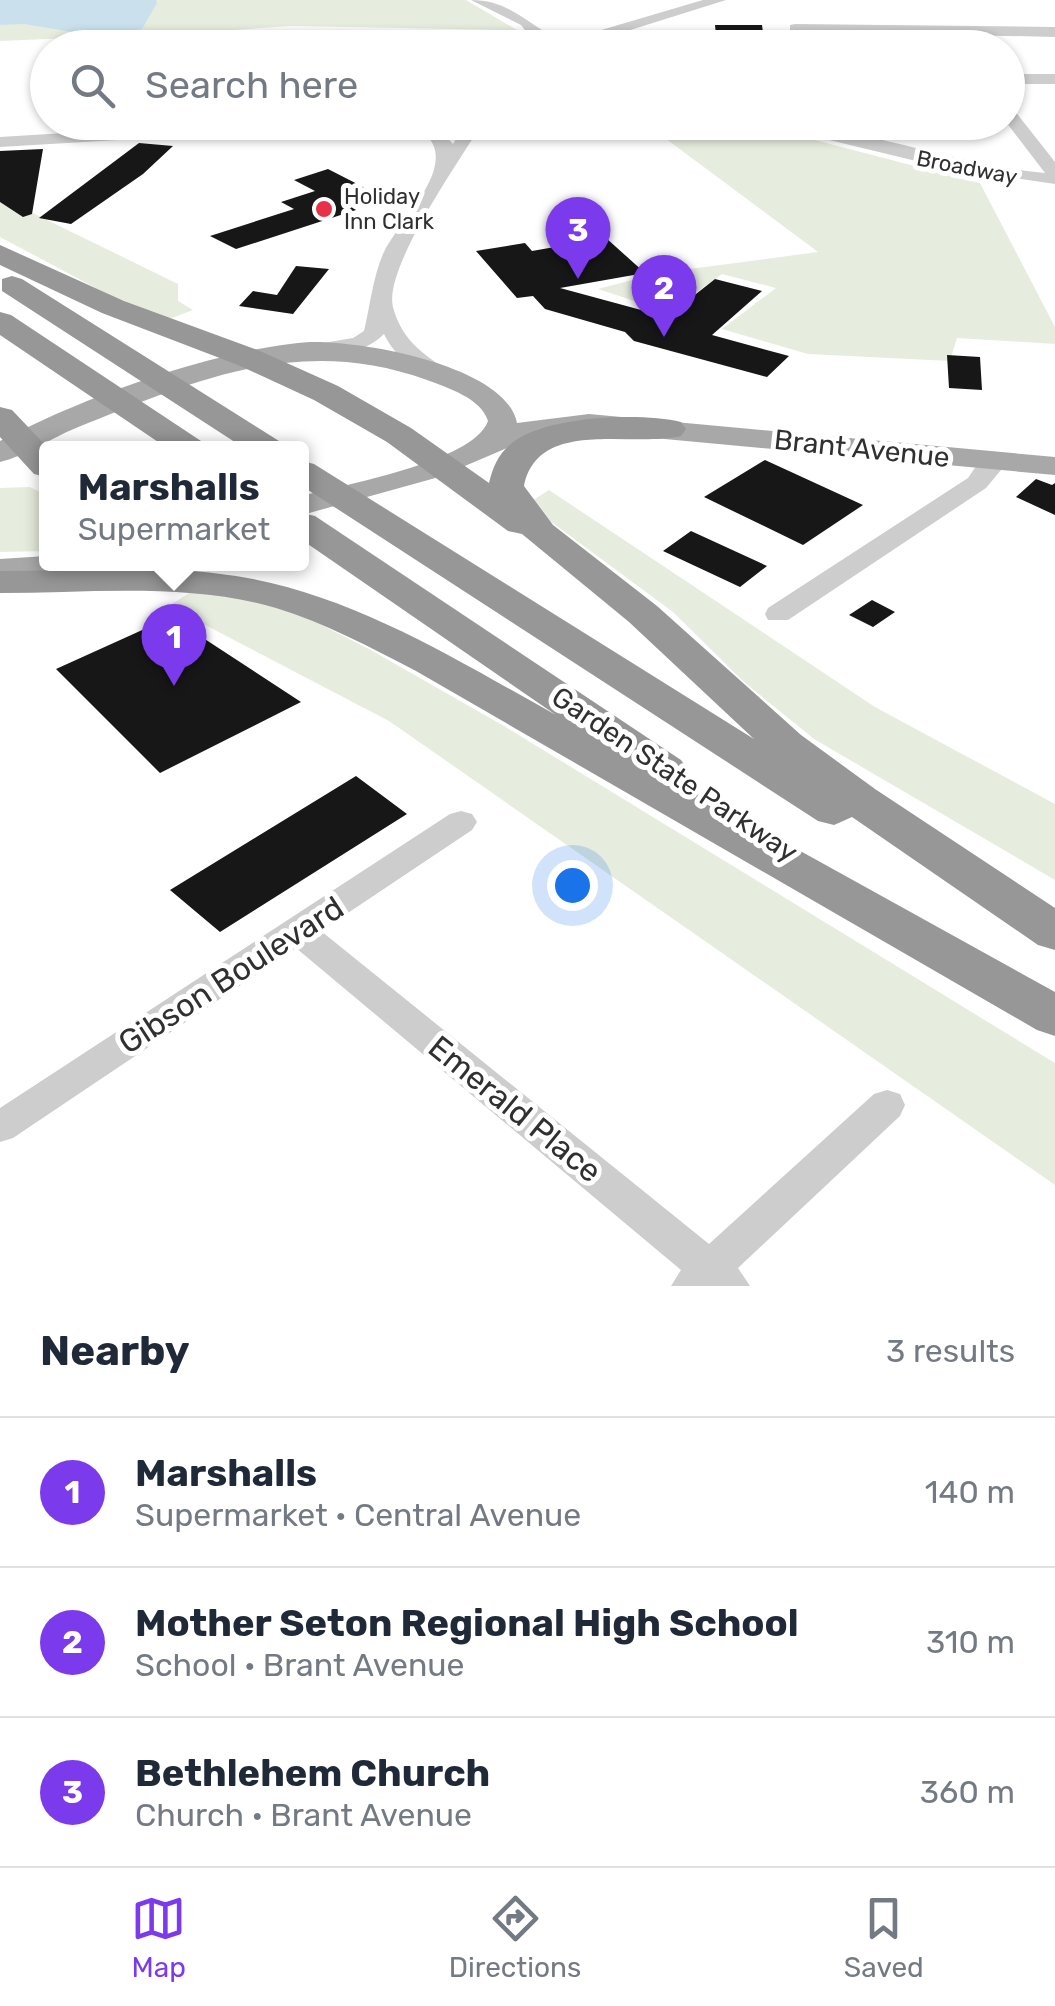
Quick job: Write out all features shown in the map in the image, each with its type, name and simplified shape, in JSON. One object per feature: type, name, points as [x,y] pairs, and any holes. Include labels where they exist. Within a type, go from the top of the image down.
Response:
[{"type":"highway","points":[[0,254],[128,314],[249,358],[368,415],[566,554]]},
{"type":"highway","points":[[0,277],[256,441]]},
{"type":"highway","points":[[0,321],[178,441]]},
{"type":"highway","points":[[670,428],[567,433],[540,442],[514,461],[506,477],[510,498],[532,525],[642,614],[804,759],[1055,932]]},
{"type":"highway","points":[[7,437],[39,461]]},
{"type":"highway","name":"Garden State Parkway","points":[[309,475],[702,729],[1055,941]]},
{"type":"highway","name":"Garden State Parkway","points":[[309,523],[737,817],[1055,1014]]},
{"type":"highway","points":[[224,571],[307,604],[430,662],[1055,1014]]},
{"type":"highway","points":[[0,582],[212,586],[256,591],[307,604]]},
{"type":"main road","points":[[7,437],[198,372],[249,358],[318,350],[370,354],[438,374],[487,399],[501,414],[497,433],[478,451]]},
{"type":"main road","name":"Brant Avenue","points":[[438,374],[543,406],[670,428]]},
{"type":"main road","name":"Brant Avenue","points":[[309,521],[517,432],[550,424],[670,428],[1055,466]]},
{"type":"main road","points":[[0,569],[39,566]]},
{"type":"street","points":[[478,0],[526,22],[532,30]]},
{"type":"street","points":[[614,30],[719,0]]},
{"type":"street","points":[[795,28],[925,30]]},
{"type":"street","points":[[1025,32],[1055,32]]},
{"type":"street","points":[[1025,79],[1055,80]]},
{"type":"street","points":[[1025,137],[1055,177]]},
{"type":"street","points":[[0,142],[34,140]]},
{"type":"street","points":[[440,140],[445,168]]},
{"type":"street","points":[[318,350],[352,346],[370,338],[380,322],[383,287],[393,254],[463,140]]},
{"type":"street","name":"Broadway","points":[[841,140],[982,173],[1055,177]]},
{"type":"street","points":[[382,306],[402,350],[438,374]]},
{"type":"street","points":[[778,614],[977,483],[989,470],[991,460]]},
{"type":"street","name":"Gibson Boulevard","points":[[0,1127],[462,822]]},
{"type":"street","name":"Emerald Place","points":[[299,932],[710,1280]]},
{"type":"street","points":[[710,1280],[886,1105]]},
{"type":"green space","points":[[0,0],[466,0],[517,30],[291,26],[233,30],[30,30],[30,40],[0,41]]},
{"type":"green space","points":[[667,140],[815,140],[980,183],[1055,327],[1055,344],[957,338],[950,361],[808,354],[722,329],[776,288],[722,274],[668,312],[598,289],[659,273],[818,252]]},
{"type":"green space","points":[[0,197],[178,284],[178,301],[193,310],[169,319],[107,294],[0,237]]},
{"type":"green space","points":[[30,487],[39,492],[39,551],[0,552],[0,488]]},
{"type":"green space","points":[[549,490],[875,707],[1055,804],[1055,880],[814,739],[744,682],[673,612],[527,504]]},
{"type":"green space","points":[[192,591],[280,604],[369,649],[504,726],[1055,1063],[1055,1185],[389,721],[169,606]]},
{"type":"water","points":[[0,0],[157,3],[142,29],[135,30],[0,25]]},
{"type":"building","points":[[715,25],[762,25],[763,30],[715,30]]},
{"type":"building","points":[[139,143],[173,146],[143,174],[71,224],[39,218]]},
{"type":"building","points":[[43,149],[32,214],[23,217],[0,202],[0,151]]},
{"type":"building","name":"Holiday Inn Clark","points":[[328,169],[367,189],[342,197],[358,205],[352,207],[356,210],[236,249],[210,236],[294,209],[281,202],[315,191],[294,180]]},
{"type":"building","points":[[606,238],[645,273],[560,288],[667,317],[715,279],[762,291],[712,335],[789,356],[767,377],[634,341],[625,332],[545,309],[533,296],[517,298],[476,251],[525,243],[532,251]]},
{"type":"building","points":[[296,266],[329,269],[293,314],[239,306],[253,291],[277,295]]},
{"type":"building","points":[[947,355],[980,357],[982,390],[949,388]]},
{"type":"building","points":[[765,460],[863,505],[803,545],[704,497]]},
{"type":"building","points":[[1036,479],[1055,483],[1055,515],[1016,497]]},
{"type":"building","points":[[691,531],[767,566],[740,587],[663,551]]},
{"type":"building","points":[[872,600],[895,612],[873,627],[849,615]]},
{"type":"building","points":[[171,617],[301,702],[160,773],[56,669]]},
{"type":"building","points":[[356,776],[407,814],[220,932],[170,890]]},
{"type":"place","name":"Holiday Inn Clark","points":[[324,209]]},
{"type":"place","name":"Bethlehem Church","points":[[578,279]]},
{"type":"place","name":"Mother Seton Regional High School","points":[[664,337]]},
{"type":"place","name":"Marshalls","points":[[174,686]]}]
